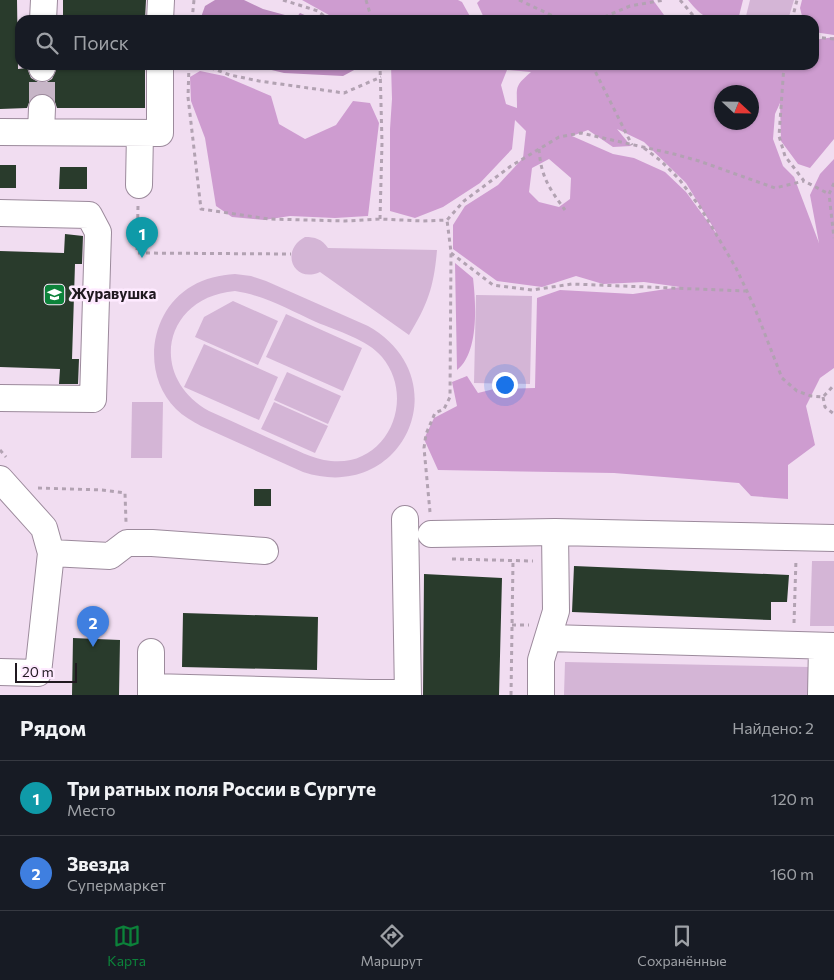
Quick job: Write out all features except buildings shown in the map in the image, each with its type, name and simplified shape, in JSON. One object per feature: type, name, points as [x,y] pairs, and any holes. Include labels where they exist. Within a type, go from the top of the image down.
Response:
[{"type":"lane","points":[[43,15],[44,0]]},
{"type":"lane","points":[[160,0],[160,15]]},
{"type":"lane","points":[[0,132],[42,120],[140,133],[160,133],[160,70]]},
{"type":"lane","points":[[139,185],[140,133]]},
{"type":"lane","points":[[0,213],[88,215],[98,232],[93,400],[0,398]]},
{"type":"lane","points":[[0,479],[44,528],[51,553],[38,673],[0,672]]},
{"type":"lane","points":[[151,652],[151,691],[408,694],[405,519]]},
{"type":"lane","points":[[431,534],[555,532],[834,538]]},
{"type":"lane","points":[[541,695],[541,660],[556,611],[555,532]]},
{"type":"lane","points":[[51,553],[110,556],[127,543],[265,551]]},
{"type":"lane","points":[[549,638],[828,646],[821,695]]},
{"type":"path","points":[[192,15],[194,0]]},
{"type":"path","points":[[283,0],[318,11],[323,15]]},
{"type":"path","points":[[366,0],[370,15]]},
{"type":"path","points":[[518,0],[552,15]]},
{"type":"path","points":[[609,15],[630,6],[664,0]]},
{"type":"path","points":[[680,0],[693,15]]},
{"type":"path","points":[[793,15],[797,0]]},
{"type":"path","points":[[819,38],[834,39]]},
{"type":"path","points":[[189,70],[188,97],[201,209],[269,219],[345,221],[380,219],[447,220],[464,201],[489,181],[559,137],[581,133],[699,161],[775,188],[804,181]]},
{"type":"path","points":[[216,70],[259,82],[344,94],[381,77]]},
{"type":"path","points":[[380,70],[382,143],[380,219]]},
{"type":"path","points":[[594,70],[632,146]]},
{"type":"path","points":[[784,70],[779,136],[785,156],[804,181],[829,194]]},
{"type":"path","points":[[643,148],[661,161],[679,179],[700,207],[736,268],[754,306],[782,378],[797,391],[811,396],[822,397]]},
{"type":"path","points":[[539,149],[540,166],[547,186],[565,210]]},
{"type":"path","points":[[834,183],[829,194],[834,238]]},
{"type":"path","points":[[139,185],[137,253],[291,254]]},
{"type":"path","points":[[431,534],[424,448],[426,434],[435,413],[444,409],[450,397],[451,252],[447,220]]},
{"type":"path","points":[[451,252],[493,285],[513,288],[532,290],[572,284],[746,291]]},
{"type":"path","points":[[822,397],[834,385]]},
{"type":"path","points":[[822,397],[825,407],[834,414]]},
{"type":"path","points":[[20,500],[33,488],[125,492],[127,543]]},
{"type":"path","points":[[793,646],[797,537]]},
{"type":"path","points":[[445,559],[555,562]]},
{"type":"path","points":[[511,695],[513,561]]},
{"type":"shaded area","points":[[215,0],[244,0],[263,9],[285,15],[202,15],[205,6]]},
{"type":"shaded area","points":[[302,0],[458,0],[462,2],[469,15],[329,15]]},
{"type":"shaded area","points":[[480,0],[653,0],[664,15],[483,15],[477,3]]},
{"type":"shaded area","points":[[688,0],[743,0],[739,15],[704,15]]},
{"type":"shaded area","points":[[750,0],[794,0],[790,15],[746,15]]},
{"type":"shaded area","points":[[802,0],[834,0],[834,35],[819,33],[819,15],[802,15],[800,8]]},
{"type":"shaded area","points":[[834,37],[834,139],[810,168],[798,164],[781,141],[780,103],[775,114],[773,139],[783,166],[794,177],[819,243],[810,195],[820,174],[834,159],[834,368],[820,378],[806,406],[815,445],[788,465],[788,499],[751,496],[739,483],[614,473],[438,470],[424,439],[434,418],[457,406],[452,382],[467,376],[478,393],[494,389],[535,388],[537,298],[560,290],[633,294],[680,287],[644,282],[603,284],[576,276],[542,287],[497,281],[453,249],[453,225],[465,206],[498,185],[523,158],[526,131],[515,120],[512,149],[480,183],[443,207],[415,218],[390,211],[391,70],[507,70],[784,70],[819,70],[819,39]],"holes":[[[507,70],[531,72],[519,84],[517,108],[506,104],[501,85]],[[617,129],[644,142],[686,183],[719,237],[686,192],[665,172],[634,158],[613,154],[572,136],[588,130],[613,147],[631,146]],[[549,159],[571,178],[570,199],[559,207],[539,202],[529,192],[532,168]]]},
{"type":"shaded area","points":[[272,70],[354,70],[343,76],[284,73]]},
{"type":"shaded area","points":[[200,71],[224,76],[271,96],[279,124],[305,139],[336,125],[353,101],[370,103],[379,123],[368,216],[335,218],[290,216],[264,220],[232,217],[216,206],[205,138],[191,101],[190,77]]},
{"type":"shaded area","points":[[305,237],[318,239],[328,248],[437,250],[432,285],[421,314],[409,335],[320,272],[311,275],[303,274],[297,270],[291,257],[297,243]]},
{"type":"shaded area","points":[[455,263],[473,278],[475,301],[473,340],[464,362],[457,370]]},
{"type":"shaded area","points":[[235,274],[251,276],[266,281],[368,326],[396,349],[411,375],[414,404],[408,431],[392,454],[369,470],[339,477],[303,472],[201,426],[176,409],[165,395],[158,379],[154,361],[159,327],[166,311],[178,297],[192,286],[207,279]],"holes":[[[235,291],[276,304],[360,340],[382,357],[392,374],[397,392],[396,410],[391,427],[381,442],[368,453],[351,460],[331,461],[317,458],[297,451],[209,411],[189,396],[177,378],[171,359],[172,340],[179,322],[192,307],[211,296]]]},
{"type":"shaded area","points":[[476,295],[532,296],[530,384],[474,383]]},
{"type":"shaded area","points":[[233,301],[278,321],[258,365],[195,337],[204,317]]},
{"type":"shaded area","points":[[286,314],[362,348],[343,391],[266,357]]},
{"type":"shaded area","points":[[204,344],[278,377],[259,420],[184,387]]},
{"type":"shaded area","points":[[287,372],[341,396],[328,424],[274,400]]},
{"type":"shaded area","points":[[132,402],[163,402],[162,458],[131,458]]},
{"type":"shaded area","points":[[274,402],[328,426],[315,453],[261,429]]},
{"type":"shaded area","points":[[812,561],[834,561],[834,626],[810,626]]},
{"type":"shaded area","points":[[565,662],[809,667],[809,695],[564,695]]},
{"type":"tunnel","points":[[42,70],[42,108]]},
{"type":"place","name":"Три ратных поля России в Сургуте","points":[[142,258]]},
{"type":"place","name":"Журавушка","points":[[55,294]]},
{"type":"place","name":"Звезда","points":[[93,647]]}]
